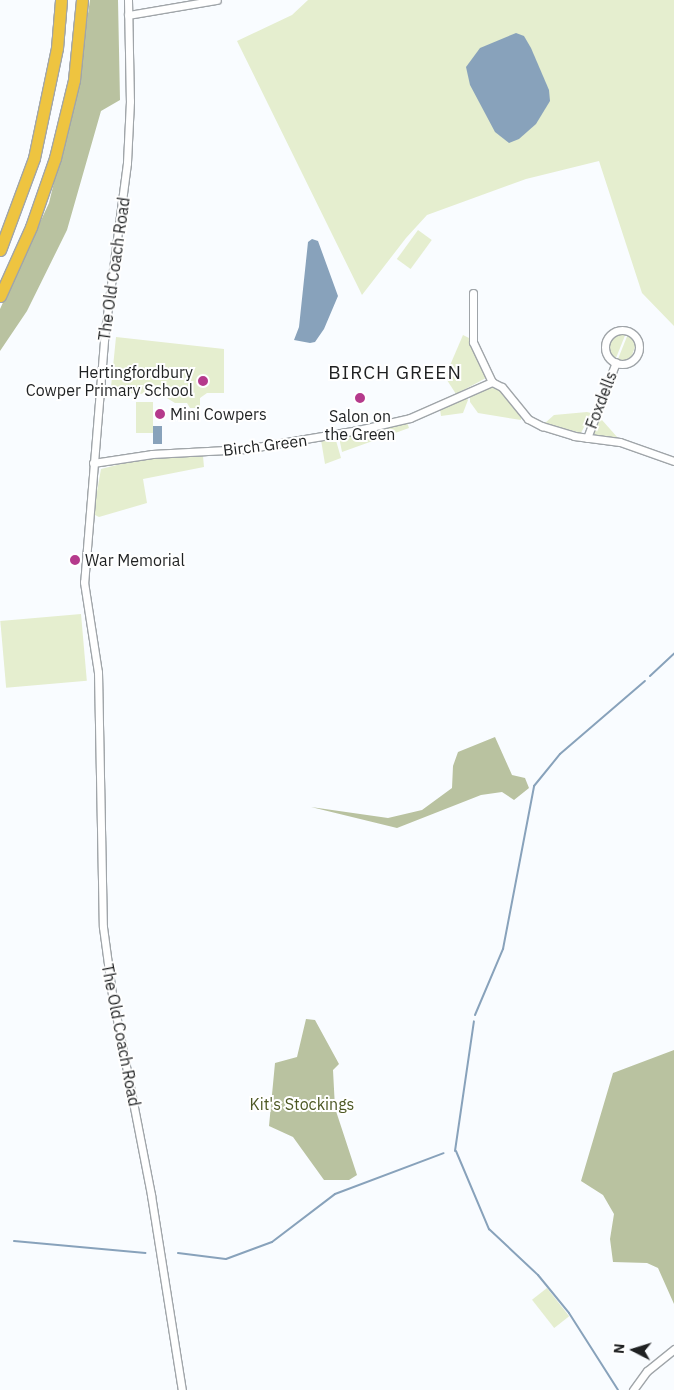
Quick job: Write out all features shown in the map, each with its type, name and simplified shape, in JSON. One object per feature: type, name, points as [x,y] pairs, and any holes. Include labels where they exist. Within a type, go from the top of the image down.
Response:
[{"type":"highway","points":[[0,250],[24,191],[38,143],[58,48],[61,0]]},
{"type":"highway","points":[[0,296],[31,227],[55,158],[74,80],[82,0]]},
{"type":"street","name":"The Old Coach Road","points":[[128,0],[130,101],[127,164],[105,329],[84,582],[96,676],[103,927],[112,994],[152,1195],[182,1390]]},
{"type":"street","points":[[128,15],[217,0]]},
{"type":"street","points":[[473,293],[473,342],[492,382],[502,387],[528,419],[553,430],[587,438],[620,442],[674,461]]},
{"type":"street","name":"Foxdells","points":[[622,329],[636,336],[639,347],[631,362],[616,362],[607,358],[604,349],[610,334],[622,329]]},
{"type":"street","name":"Foxdells","points":[[587,438],[616,362]]},
{"type":"street","name":"Birch Green","points":[[93,463],[152,454],[245,449],[358,430],[410,418],[492,382]]},
{"type":"street","points":[[632,1390],[647,1371],[674,1349]]},
{"type":"green space","points":[[90,0],[118,0],[120,100],[101,111],[67,230],[27,311],[0,351],[0,309],[49,203],[78,82]]},
{"type":"green space","points":[[308,0],[674,0],[674,326],[642,293],[599,161],[526,179],[427,215],[406,238],[362,295],[237,41],[292,15]]},
{"type":"green space","points":[[418,230],[432,240],[411,269],[397,259]]},
{"type":"green space","points":[[626,333],[616,358],[609,354],[608,347],[613,334]]},
{"type":"green space","points":[[628,334],[636,344],[631,358],[624,361],[618,359]]},
{"type":"green space","points":[[463,335],[469,338],[486,378],[456,394],[445,377]]},
{"type":"green space","points":[[116,337],[224,349],[224,393],[207,393],[200,398],[200,408],[190,408],[187,403],[175,403],[162,395],[129,393],[111,387]]},
{"type":"green space","points":[[487,386],[502,391],[521,414],[521,420],[478,413],[470,402],[470,394]]},
{"type":"green space","points":[[465,396],[468,400],[463,413],[441,416],[440,409]]},
{"type":"green space","points":[[136,402],[153,402],[153,433],[136,433]]},
{"type":"green space","points":[[591,413],[581,433],[545,423],[554,415]]},
{"type":"green space","points":[[596,416],[618,438],[595,435],[592,430]]},
{"type":"green space","points":[[407,422],[409,428],[342,452],[339,437],[377,431]]},
{"type":"green space","points":[[335,437],[341,458],[325,464],[321,440]]},
{"type":"green space","points":[[203,456],[204,467],[143,479],[147,503],[99,517],[93,514],[101,469],[149,457]]},
{"type":"green space","points":[[81,614],[87,681],[6,688],[0,621]]},
{"type":"green space","points":[[495,737],[512,775],[525,778],[529,788],[514,800],[502,792],[481,795],[397,828],[311,807],[388,818],[422,810],[452,788],[453,766],[458,752]]},
{"type":"green space","name":"Kit's Stockings","points":[[306,1019],[315,1020],[339,1064],[333,1070],[335,1108],[357,1175],[349,1180],[324,1180],[293,1137],[269,1126],[275,1063],[297,1057]]},
{"type":"green space","points":[[674,1050],[674,1304],[658,1268],[647,1263],[613,1262],[610,1239],[614,1214],[603,1195],[581,1181],[613,1073]]},
{"type":"green space","points":[[547,1288],[569,1316],[554,1328],[532,1300]]},
{"type":"water","points":[[516,33],[524,36],[531,48],[549,90],[550,101],[536,124],[519,139],[509,143],[495,132],[470,85],[466,67],[480,48]]},
{"type":"water","points":[[312,239],[318,241],[338,296],[324,329],[315,342],[310,343],[294,340],[299,327],[308,242]]},
{"type":"water","points":[[153,426],[162,426],[162,444],[153,444]]},
{"type":"waterway","points":[[650,676],[674,654]]},
{"type":"waterway","points":[[475,1015],[503,949],[534,786],[560,754],[645,681]]},
{"type":"waterway","points":[[455,1151],[474,1021]]},
{"type":"waterway","points":[[456,1151],[489,1229],[538,1275],[569,1313],[618,1390]]},
{"type":"waterway","points":[[178,1253],[226,1259],[272,1242],[335,1194],[444,1153]]},
{"type":"waterway","points":[[14,1241],[145,1253]]},
{"type":"place","name":"Hertingfordbury Cowper Primary School","points":[[203,381]]},
{"type":"place","name":"Salon on the Green","points":[[360,398]]},
{"type":"place","name":"Mini Cowpers","points":[[160,414]]},
{"type":"place","name":"War Memorial","points":[[75,560]]},
{"type":"district","name":"BIRCH GREEN","points":[[395,373]]}]
